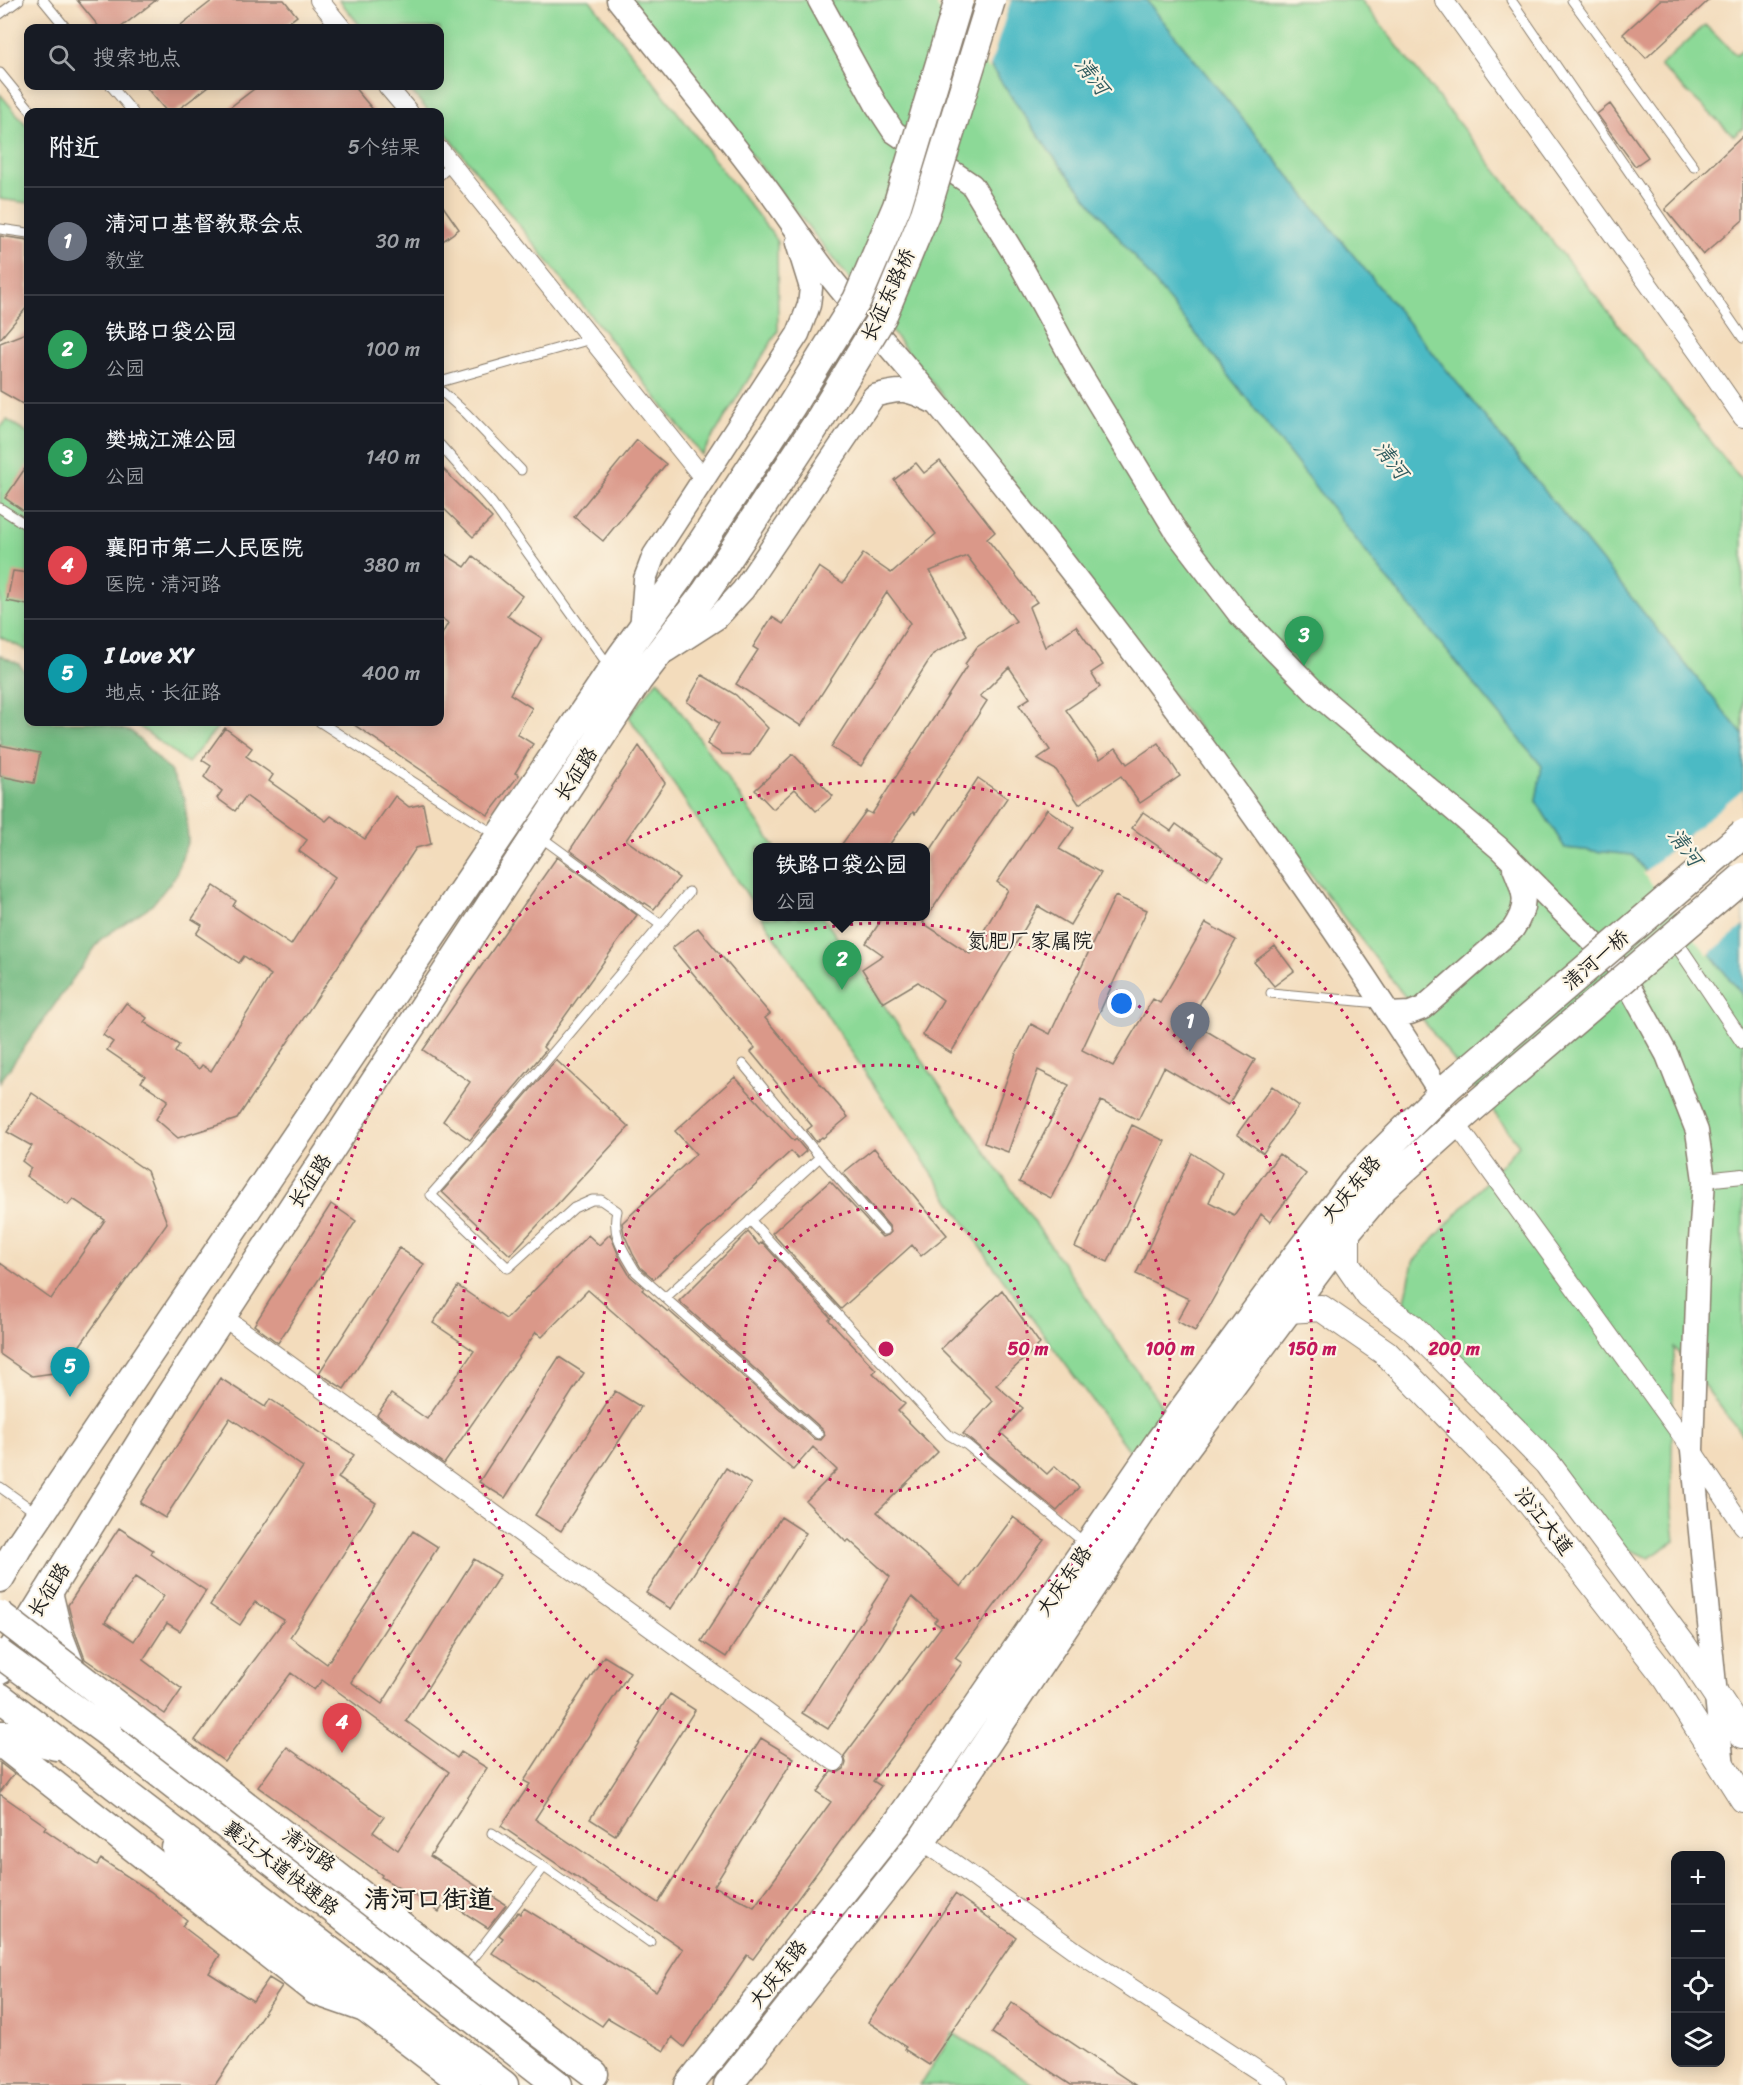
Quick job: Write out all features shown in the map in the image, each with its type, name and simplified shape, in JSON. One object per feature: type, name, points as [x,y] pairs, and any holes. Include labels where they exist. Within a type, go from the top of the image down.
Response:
[{"type":"main road","name":"长征东路桥","points":[[641,630],[681,576],[857,300],[897,206],[959,0]]},
{"type":"main road","name":"长征东路桥","points":[[654,659],[706,592],[820,419],[882,317],[925,214],[991,0]]},
{"type":"main road","name":"长征路","points":[[0,1578],[9,1552],[40,1515],[641,630]]},
{"type":"main road","name":"长征路","points":[[0,1670],[6,1640],[48,1592],[167,1400],[627,696],[654,659]]},
{"type":"main road","name":"清河一桥","points":[[1445,1090],[1743,834]]},
{"type":"main road","name":"清河一桥","points":[[1462,1116],[1743,878]]},
{"type":"main road","name":"大庆东路","points":[[689,2085],[899,1821],[1167,1431],[1289,1266],[1358,1176],[1445,1090]]},
{"type":"main road","name":"大庆东路","points":[[728,2085],[922,1840],[1174,1463],[1347,1231],[1384,1186],[1462,1116]]},
{"type":"main road","name":"沿江大道","points":[[1347,1231],[1347,1264],[1370,1296],[1412,1327],[1547,1463],[1683,1645],[1743,1735]]},
{"type":"main road","name":"沿江大道","points":[[1288,1310],[1321,1308],[1386,1353],[1520,1490],[1667,1679],[1743,1799]]},
{"type":"main road","points":[[48,1592],[58,1634],[78,1685]]},
{"type":"main road","points":[[0,1615],[602,2080]]},
{"type":"main road","name":"清河路","points":[[6,1640],[78,1685],[431,1937],[468,1965],[602,2080]]},
{"type":"main road","name":"襄江大道快速路","points":[[6,1640],[108,1733],[558,2085]]},
{"type":"main road","name":"襄江大道快速路","points":[[0,1697],[504,2085]]},
{"type":"main road","points":[[0,1710],[56,1746],[365,2008],[466,2085]]},
{"type":"main road","points":[[0,1735],[14,1735],[56,1746]]},
{"type":"main road","points":[[0,1742],[316,1991],[365,2008]]},
{"type":"street","points":[[319,0],[339,24]]},
{"type":"street","points":[[618,0],[761,180],[833,281],[937,404],[1128,645],[1283,857],[1412,1048],[1445,1090]]},
{"type":"street","points":[[819,0],[877,106],[894,132],[972,185],[1019,262],[1083,378],[1177,533],[1239,614],[1318,695],[1512,861],[1619,968],[1667,1055],[1697,1131],[1704,1180],[1698,1270],[1692,1449],[1723,1767]]},
{"type":"street","points":[[1444,0],[1743,418]]},
{"type":"street","points":[[390,90],[406,108]]},
{"type":"street","points":[[446,170],[591,339],[704,479]]},
{"type":"street","points":[[793,227],[811,288],[809,305],[798,334]]},
{"type":"street","points":[[641,630],[645,579],[654,555],[833,281]]},
{"type":"street","points":[[654,659],[717,618],[743,590],[898,359]]},
{"type":"street","points":[[874,396],[897,390],[917,394],[937,404]]},
{"type":"street","points":[[1412,1048],[1412,1022],[1423,1008],[1513,929],[1522,915],[1525,904],[1523,889],[1512,861]]},
{"type":"street","points":[[1619,968],[1666,929],[1743,1042]]},
{"type":"street","points":[[1385,1009],[1410,1013],[1423,1008]]},
{"type":"street","points":[[1462,1116],[1743,1526]]},
{"type":"street","points":[[1704,1180],[1743,1176]]},
{"type":"street","points":[[222,1316],[836,1762]]},
{"type":"street","points":[[922,1840],[1077,1952],[1280,2085]]},
{"type":"lane","points":[[0,14],[19,0]]},
{"type":"lane","points":[[43,0],[63,24]]},
{"type":"lane","points":[[1511,0],[1743,338]]},
{"type":"lane","points":[[1572,0],[1694,166]]},
{"type":"lane","points":[[0,73],[29,108]]},
{"type":"lane","points":[[114,90],[130,108]]},
{"type":"lane","points":[[0,229],[24,232]]},
{"type":"lane","points":[[444,381],[591,339]]},
{"type":"lane","points":[[444,394],[521,470]]},
{"type":"lane","points":[[444,449],[492,503],[617,664]]},
{"type":"lane","points":[[0,508],[24,523]]},
{"type":"lane","points":[[326,726],[499,837]]},
{"type":"lane","points":[[537,834],[661,925]]},
{"type":"lane","points":[[689,892],[431,1195],[508,1268],[574,1208],[592,1200],[601,1200],[617,1211],[614,1221],[617,1239],[636,1272],[818,1434]]},
{"type":"lane","points":[[1271,993],[1385,1009]]},
{"type":"lane","points":[[743,1064],[884,1230]]},
{"type":"lane","points":[[665,1298],[820,1157]]},
{"type":"lane","points":[[750,1220],[950,1435],[967,1445],[1088,1546]]},
{"type":"lane","points":[[0,1487],[40,1515]]},
{"type":"lane","points":[[492,1833],[650,1942]]},
{"type":"lane","points":[[468,1965],[544,1867]]},
{"type":"green space","points":[[339,0],[590,0],[777,240],[778,331],[702,455],[444,131],[444,108],[426,108],[410,90],[444,90],[444,24],[359,24]]},
{"type":"green space","points":[[628,0],[935,0],[970,37],[1050,152],[1220,364],[1376,565],[1542,766],[1536,801],[1565,848],[1633,855],[1743,996],[1743,1436],[1674,1347],[1671,1505],[1675,1541],[1649,1558],[1614,1543],[1425,1335],[1405,1301],[1413,1262],[1519,1145],[942,395]]},
{"type":"green space","points":[[1146,0],[1361,0],[1743,482],[1743,735]]},
{"type":"green space","points":[[1705,25],[1736,55],[1743,49],[1743,128],[1734,136],[1660,66]]},
{"type":"green space","points":[[0,94],[24,122],[24,202],[0,199]]},
{"type":"green space","points":[[7,420],[24,431],[24,649],[0,637],[0,428]]},
{"type":"green space","points":[[0,655],[19,664],[24,671],[24,726],[111,726],[132,732],[170,771],[185,799],[188,840],[175,877],[152,905],[101,939],[0,1082]]},
{"type":"green space","points":[[658,679],[772,843],[753,843],[753,903],[629,717]]},
{"type":"green space","points":[[138,726],[219,726],[188,763]]},
{"type":"green space","points":[[765,921],[826,921],[1170,1418],[1137,1462],[992,1264]]},
{"type":"green space","points":[[953,2033],[1034,2085],[920,2085]]},
{"type":"water","name":"清河","points":[[935,0],[1146,0],[1743,735],[1743,996],[1633,855],[1565,848],[1536,801],[1542,766],[1376,565],[1220,364],[1050,152],[970,37]]},
{"type":"pier","points":[[939,0],[1011,0],[989,70],[968,39],[937,7]]},
{"type":"pier","points":[[1743,789],[1743,926],[1708,955],[1643,873]]},
{"type":"building","points":[[77,0],[156,0],[125,24],[97,24]]},
{"type":"building","points":[[213,0],[284,0],[297,16],[286,24],[182,24]]},
{"type":"building","points":[[1660,0],[1709,0],[1646,58],[1623,34]]},
{"type":"building","points":[[148,90],[204,90],[180,108],[164,108]]},
{"type":"building","points":[[253,90],[356,90],[372,108],[229,108]]},
{"type":"building","points":[[1610,104],[1648,157],[1635,166],[1597,114]]},
{"type":"building","points":[[1743,136],[1743,220],[1703,255],[1665,209]]},
{"type":"building","points":[[444,208],[459,229],[444,240]]},
{"type":"building","points":[[0,236],[24,239],[24,311],[0,339]]},
{"type":"building","points":[[24,334],[24,405],[0,391],[0,343]]},
{"type":"building","points":[[637,440],[666,464],[603,541],[574,517]]},
{"type":"building","points":[[940,461],[995,532],[987,539],[1037,602],[1029,607],[1045,647],[1076,626],[1103,665],[1091,673],[1100,687],[1066,710],[1100,759],[1116,748],[1127,764],[1158,743],[1180,776],[1140,803],[1121,776],[1079,804],[1056,770],[1037,759],[1050,750],[1019,705],[1030,698],[1009,667],[980,696],[987,701],[915,814],[913,812],[891,843],[843,843],[866,811],[872,814],[977,647],[1016,621],[967,556],[930,571],[967,635],[933,654],[861,766],[831,747],[910,623],[887,592],[801,726],[736,684],[758,650],[753,647],[772,617],[783,624],[819,567],[843,583],[863,554],[891,573],[936,534],[894,480],[916,463],[924,473]]},
{"type":"building","points":[[24,470],[24,511],[5,498]]},
{"type":"building","points":[[444,470],[492,518],[473,537],[444,509]]},
{"type":"building","points":[[444,554],[465,567],[473,556],[522,596],[507,616],[542,638],[510,694],[532,708],[517,734],[533,744],[515,773],[519,775],[488,815],[356,726],[444,726],[444,630],[448,623],[444,620]]},
{"type":"building","points":[[13,571],[24,572],[24,604],[7,601]]},
{"type":"building","points":[[702,675],[736,695],[768,728],[750,755],[722,754],[707,744],[719,723],[687,702]]},
{"type":"building","points":[[225,728],[252,748],[246,756],[273,775],[269,781],[326,821],[331,816],[365,839],[395,796],[409,807],[423,804],[431,844],[416,848],[237,1119],[178,1138],[156,1119],[168,1100],[141,1082],[145,1076],[107,1050],[113,1042],[103,1035],[126,1003],[147,1018],[144,1022],[179,1045],[175,1052],[199,1069],[202,1065],[211,1071],[271,975],[244,956],[239,963],[196,934],[202,925],[192,919],[214,886],[236,901],[233,906],[291,945],[335,877],[299,851],[307,840],[246,796],[235,811],[217,798],[222,791],[204,777],[211,766],[202,760]]},
{"type":"building","points":[[0,745],[40,753],[34,783],[0,776]]},
{"type":"building","points":[[639,746],[665,783],[626,840],[679,878],[654,909],[570,850]]},
{"type":"building","points":[[793,754],[833,796],[816,811],[795,789],[773,809],[755,790]]},
{"type":"building","points":[[978,778],[1007,798],[930,913],[930,851]]},
{"type":"building","points":[[1047,809],[1074,828],[1059,849],[1101,873],[1070,925],[1038,906],[951,1053],[922,1035],[943,1000],[918,982],[883,1003],[862,969],[883,955],[866,943],[881,921],[924,921],[923,923],[970,954],[1008,890],[997,882]]},
{"type":"building","points":[[1143,812],[1171,831],[1176,824],[1223,858],[1207,880],[1132,828]]},
{"type":"building","points":[[557,857],[637,915],[543,1047],[546,1050],[470,1140],[443,1121],[470,1082],[423,1050]]},
{"type":"building","points":[[1115,896],[1147,910],[1082,1050],[1113,1066],[1153,999],[1160,1003],[1206,923],[1236,940],[1190,1021],[1255,1060],[1228,1105],[1164,1067],[1138,1120],[1101,1101],[1051,1198],[1019,1182],[1069,1085],[1038,1070],[1008,1152],[984,1143],[1016,1054],[1031,1024],[1050,1034]]},
{"type":"building","points":[[698,928],[770,1014],[765,1018],[848,1117],[823,1138],[816,1142],[807,1130],[812,1126],[751,1052],[755,1048],[672,948]]},
{"type":"building","points":[[1275,946],[1294,971],[1274,986],[1254,962]]},
{"type":"building","points":[[556,1060],[629,1127],[510,1255],[442,1192]]},
{"type":"building","points":[[735,1077],[806,1151],[798,1158],[791,1151],[654,1279],[641,1268],[633,1254],[622,1223],[696,1154],[675,1131]]},
{"type":"building","points":[[1272,1086],[1299,1106],[1263,1153],[1237,1134]]},
{"type":"building","points":[[32,1093],[147,1171],[167,1223],[61,1372],[32,1376],[0,1354],[0,1263],[51,1299],[105,1220],[73,1199],[68,1205],[26,1176],[31,1168],[22,1161],[32,1146],[7,1132]]},
{"type":"building","points":[[1132,1125],[1165,1141],[1108,1262],[1075,1247]]},
{"type":"building","points":[[874,1148],[947,1235],[921,1256],[912,1245],[841,1309],[772,1233],[830,1181],[882,1237],[888,1235],[891,1232],[889,1226],[843,1173]]},
{"type":"building","points":[[1192,1153],[1222,1173],[1209,1202],[1234,1215],[1279,1154],[1306,1174],[1270,1222],[1261,1214],[1195,1331],[1177,1321],[1189,1299],[1136,1274]]},
{"type":"building","points":[[331,1204],[356,1221],[278,1343],[254,1325]]},
{"type":"building","points":[[748,1232],[759,1245],[762,1242],[831,1318],[829,1320],[876,1370],[873,1373],[905,1404],[898,1411],[938,1452],[877,1512],[961,1587],[1013,1517],[1044,1540],[955,1658],[962,1663],[873,1781],[881,1786],[753,1959],[747,1955],[684,2047],[672,2037],[664,2051],[608,2018],[602,2026],[492,1953],[503,1938],[499,1935],[524,1908],[656,1991],[683,1949],[501,1826],[530,1784],[524,1781],[604,1656],[630,1672],[535,1819],[658,1903],[761,1738],[794,1758],[714,1886],[754,1907],[831,1802],[817,1792],[831,1772],[844,1769],[846,1763],[844,1756],[941,1627],[934,1622],[937,1619],[912,1597],[828,1729],[802,1713],[890,1577],[849,1540],[846,1542],[806,1501],[837,1470],[813,1447],[793,1470],[588,1290],[542,1337],[536,1332],[444,1464],[377,1415],[391,1394],[427,1419],[474,1351],[433,1323],[458,1286],[506,1319],[588,1235],[599,1245],[610,1234],[621,1261],[630,1276],[644,1288],[642,1290],[669,1311],[814,1439],[821,1440],[825,1435],[822,1429],[679,1301]]},
{"type":"building","points":[[399,1248],[424,1264],[344,1389],[319,1373]]},
{"type":"building","points":[[1002,1290],[1040,1344],[996,1385],[1023,1408],[1001,1433],[1047,1474],[1055,1466],[1079,1487],[1057,1511],[963,1434],[993,1401],[941,1349]]},
{"type":"building","points":[[559,1357],[584,1373],[505,1498],[479,1482]]},
{"type":"building","points":[[220,1378],[265,1407],[270,1399],[354,1455],[338,1478],[376,1503],[290,1637],[327,1664],[413,1531],[438,1547],[351,1682],[382,1704],[474,1559],[500,1575],[406,1721],[457,1758],[461,1752],[487,1768],[430,1856],[506,1905],[488,1928],[446,1901],[439,1912],[408,1891],[407,1893],[381,1877],[382,1875],[258,1787],[287,1747],[384,1817],[373,1832],[398,1850],[449,1772],[322,1680],[314,1690],[291,1673],[225,1762],[195,1740],[284,1620],[255,1602],[240,1625],[210,1605],[303,1467],[230,1418],[165,1518],[140,1503]]},
{"type":"building","points":[[615,1391],[641,1407],[561,1531],[535,1515]]},
{"type":"building","points":[[726,1468],[751,1484],[671,1609],[646,1593]]},
{"type":"building","points":[[781,1517],[806,1533],[726,1657],[701,1641]]},
{"type":"building","points":[[119,1528],[153,1550],[151,1554],[206,1591],[180,1631],[167,1623],[143,1660],[182,1689],[165,1714],[85,1659],[68,1605]],"holes":[[[135,1577],[164,1596],[134,1641],[105,1622]]]},
{"type":"building","points":[[670,1694],[695,1710],[615,1835],[590,1819]]},
{"type":"building","points":[[0,1763],[14,1774],[0,1792]]},
{"type":"building","points":[[0,1794],[46,1826],[44,1829],[97,1865],[101,1859],[150,1891],[187,1920],[182,1926],[220,1955],[209,1973],[253,2001],[269,1978],[282,1986],[215,2085],[0,2085]]},
{"type":"building","points":[[955,1894],[1016,1937],[929,2065],[868,2022]]},
{"type":"building","points":[[1012,2003],[1135,2085],[1071,2085],[992,2033]]},
{"type":"place","name":"樊城江滩公园","points":[[1304,666]]},
{"type":"place","name":"铁路口袋公园","points":[[842,990]]},
{"type":"place","name":"清河口基督教聚会点","points":[[1190,1052]]},
{"type":"place","name":"I Love XY","points":[[70,1397]]},
{"type":"place","name":"襄阳市第二人民医院","points":[[342,1753]]},
{"type":"district","name":"氮肥厂家属院","points":[[1030,941]]},
{"type":"district","name":"清河口街道","points":[[429,1899]]}]
